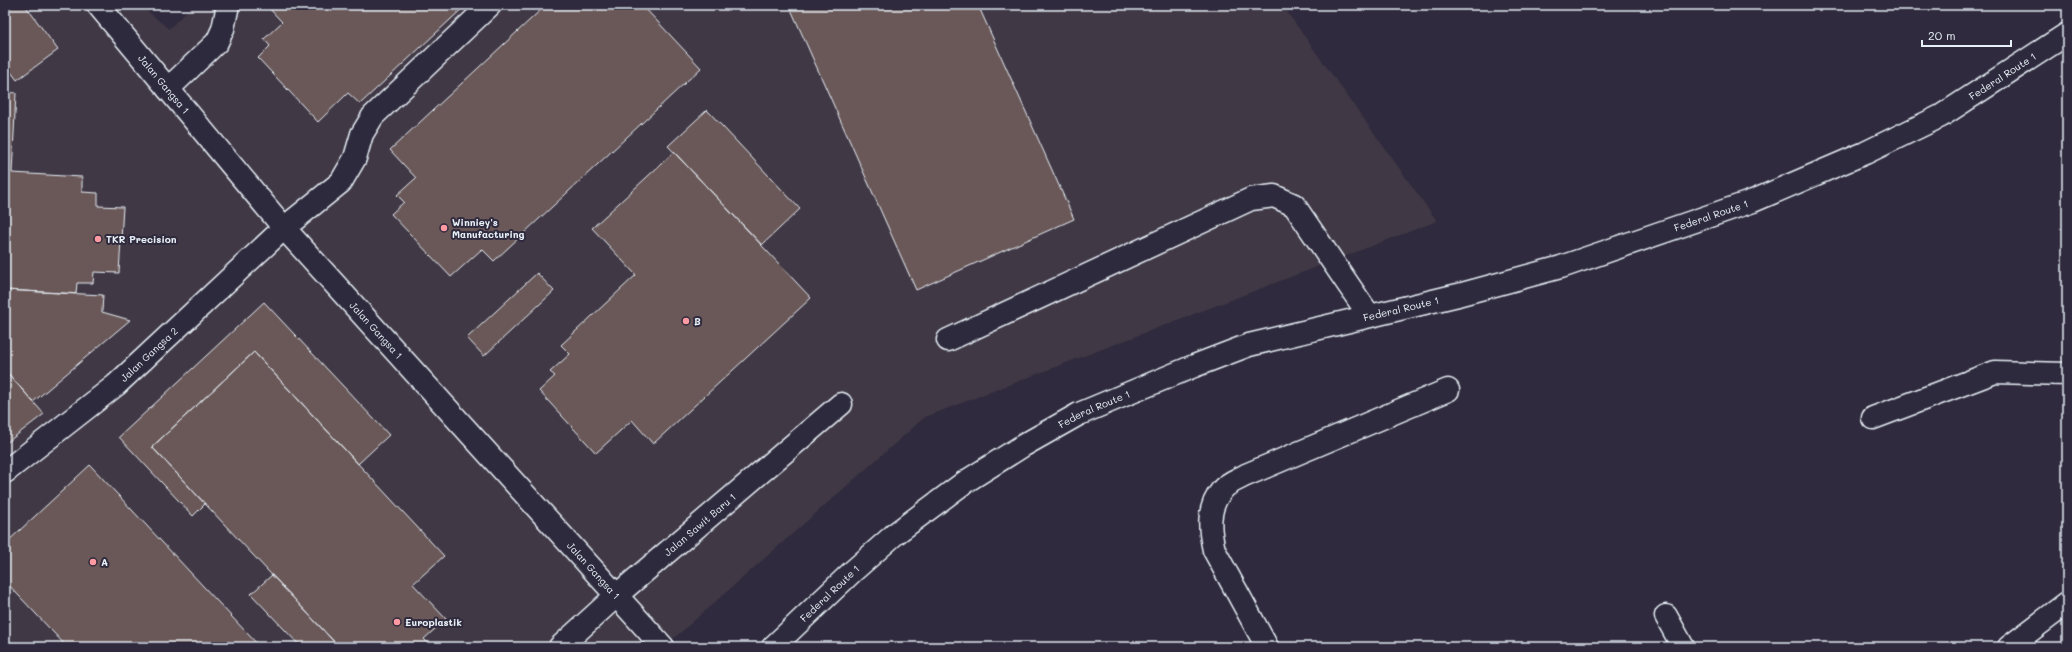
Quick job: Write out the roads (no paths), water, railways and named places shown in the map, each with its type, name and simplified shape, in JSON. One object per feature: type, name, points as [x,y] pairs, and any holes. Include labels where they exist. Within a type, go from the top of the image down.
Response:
[{"type":"main road","name":"Jalan Gangsa 1","points":[[98,5],[284,228],[663,647]]},
{"type":"main road","points":[[168,89],[217,42],[223,29],[228,5]]},
{"type":"main road","name":"Jalan Gangsa 2","points":[[5,472],[116,385],[284,228],[341,182],[356,158],[362,134],[373,116],[490,5]]},
{"type":"main road","name":"Federal Route 1","points":[[773,647],[852,572],[895,534],[965,482],[1024,444],[1072,418],[1194,366],[1249,346],[1369,315],[1458,295],[1560,267],[1752,201],[1865,153],[1941,116],[2067,34]]},
{"type":"main road","points":[[948,340],[1251,200],[1274,196],[1294,205],[1369,315]]},
{"type":"main road","points":[[1874,418],[1995,372],[2067,374]]},
{"type":"main road","points":[[1267,647],[1214,550],[1210,532],[1210,510],[1222,489],[1246,475],[1448,390]]},
{"type":"main road","name":"Jalan Sawit Baru 1","points":[[560,647],[617,595],[841,404]]},
{"type":"main road","points":[[2009,647],[2067,604]]},
{"type":"main road","points":[[1666,616],[1683,647]]},
{"type":"place","name":"Winniey's Manufacturing","points":[[444,228]]},
{"type":"place","name":"TKR Precision","points":[[98,239]]},
{"type":"place","name":"B","points":[[686,321]]},
{"type":"place","name":"A","points":[[93,562]]},
{"type":"place","name":"Europlastik","points":[[397,622]]}]
